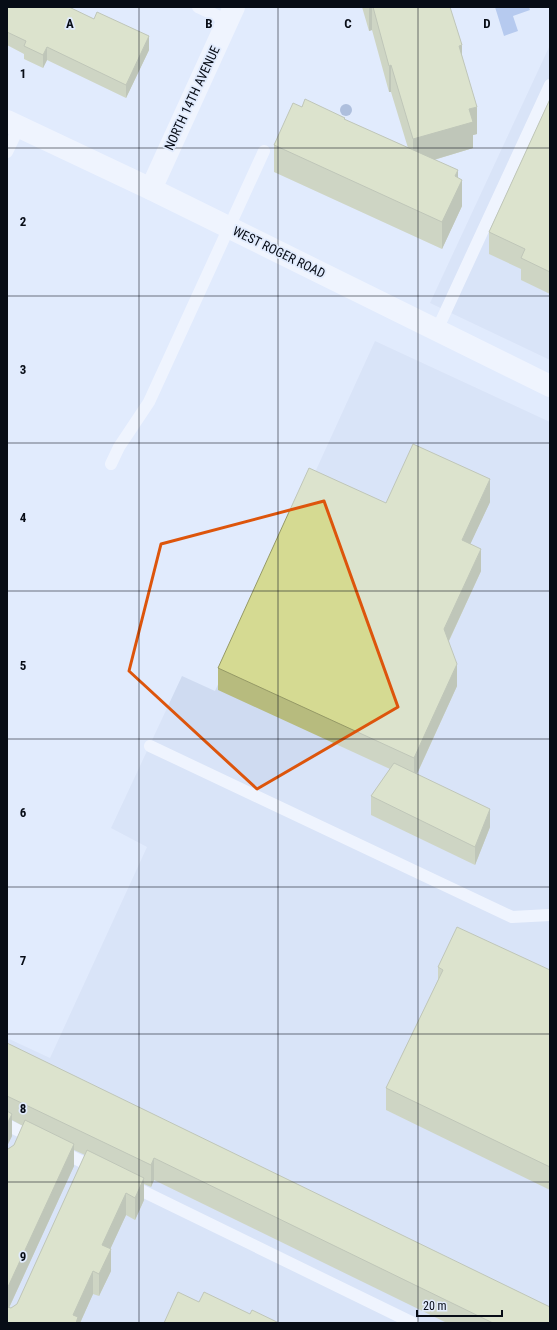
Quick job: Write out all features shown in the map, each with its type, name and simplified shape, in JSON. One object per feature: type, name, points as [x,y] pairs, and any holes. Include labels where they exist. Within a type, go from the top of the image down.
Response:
[{"type":"street","name":"NORTH 14TH AVENUE","points":[[151,189],[231,14]]},
{"type":"street","name":"WEST ROGER ROAD","points":[[13,124],[151,189],[550,386]]},
{"type":"lane","points":[[198,7],[231,14]]},
{"type":"lane","points":[[436,330],[550,85]]},
{"type":"lane","points":[[7,152],[13,124]]},
{"type":"lane","points":[[111,464],[119,447],[149,402],[264,152]]},
{"type":"lane","points":[[150,746],[512,917],[550,914]]},
{"type":"lane","points":[[7,1125],[105,1173]]},
{"type":"lane","points":[[16,1145],[22,1132]]},
{"type":"lane","points":[[77,1176],[84,1162]]},
{"type":"lane","points":[[120,1180],[413,1323]]},
{"type":"highlighted area","points":[[324,501],[398,707],[257,789],[129,671],[161,544]]},
{"type":"shaded area","points":[[550,45],[550,360],[430,303]]},
{"type":"shaded area","points":[[375,341],[550,422],[550,1323],[7,1323],[7,1038],[50,1058],[147,847],[111,828],[182,676],[215,691]]},
{"type":"water","points":[[495,7],[529,7],[530,10],[513,16],[518,31],[504,36]]},
{"type":"building","points":[[7,7],[69,7],[94,19],[97,12],[149,36],[126,85],[47,47],[43,55],[24,46],[26,41],[7,32]]},
{"type":"building","points":[[373,7],[450,7],[462,45],[459,46],[477,107],[469,109],[473,122],[413,139],[391,65],[389,66]]},
{"type":"building","points":[[305,99],[345,118],[344,119],[458,170],[455,176],[462,180],[442,222],[274,145],[293,103],[302,107]]},
{"type":"building","points":[[550,99],[550,272],[521,258],[525,249],[489,232]]},
{"type":"building","points":[[413,444],[490,479],[462,540],[481,549],[444,629],[457,664],[414,758],[218,668],[309,468],[386,503]]},
{"type":"building","points":[[394,763],[490,809],[475,847],[371,796]]},
{"type":"building","points":[[457,927],[550,970],[550,1167],[386,1088],[443,970],[438,967]]},
{"type":"building","points":[[7,1043],[550,1307],[550,1323],[493,1323],[154,1158],[151,1165],[7,1096]]},
{"type":"building","points":[[7,1111],[12,1114],[7,1124]]},
{"type":"building","points":[[25,1120],[74,1144],[7,1289],[7,1149],[14,1145]]},
{"type":"building","points":[[87,1150],[144,1178],[135,1198],[126,1193],[102,1245],[111,1249],[99,1274],[93,1271],[73,1315],[78,1317],[76,1323],[7,1323],[7,1307],[11,1308],[17,1304]]},
{"type":"building","points":[[178,1292],[199,1302],[204,1292],[250,1314],[252,1310],[279,1323],[164,1323]]}]
